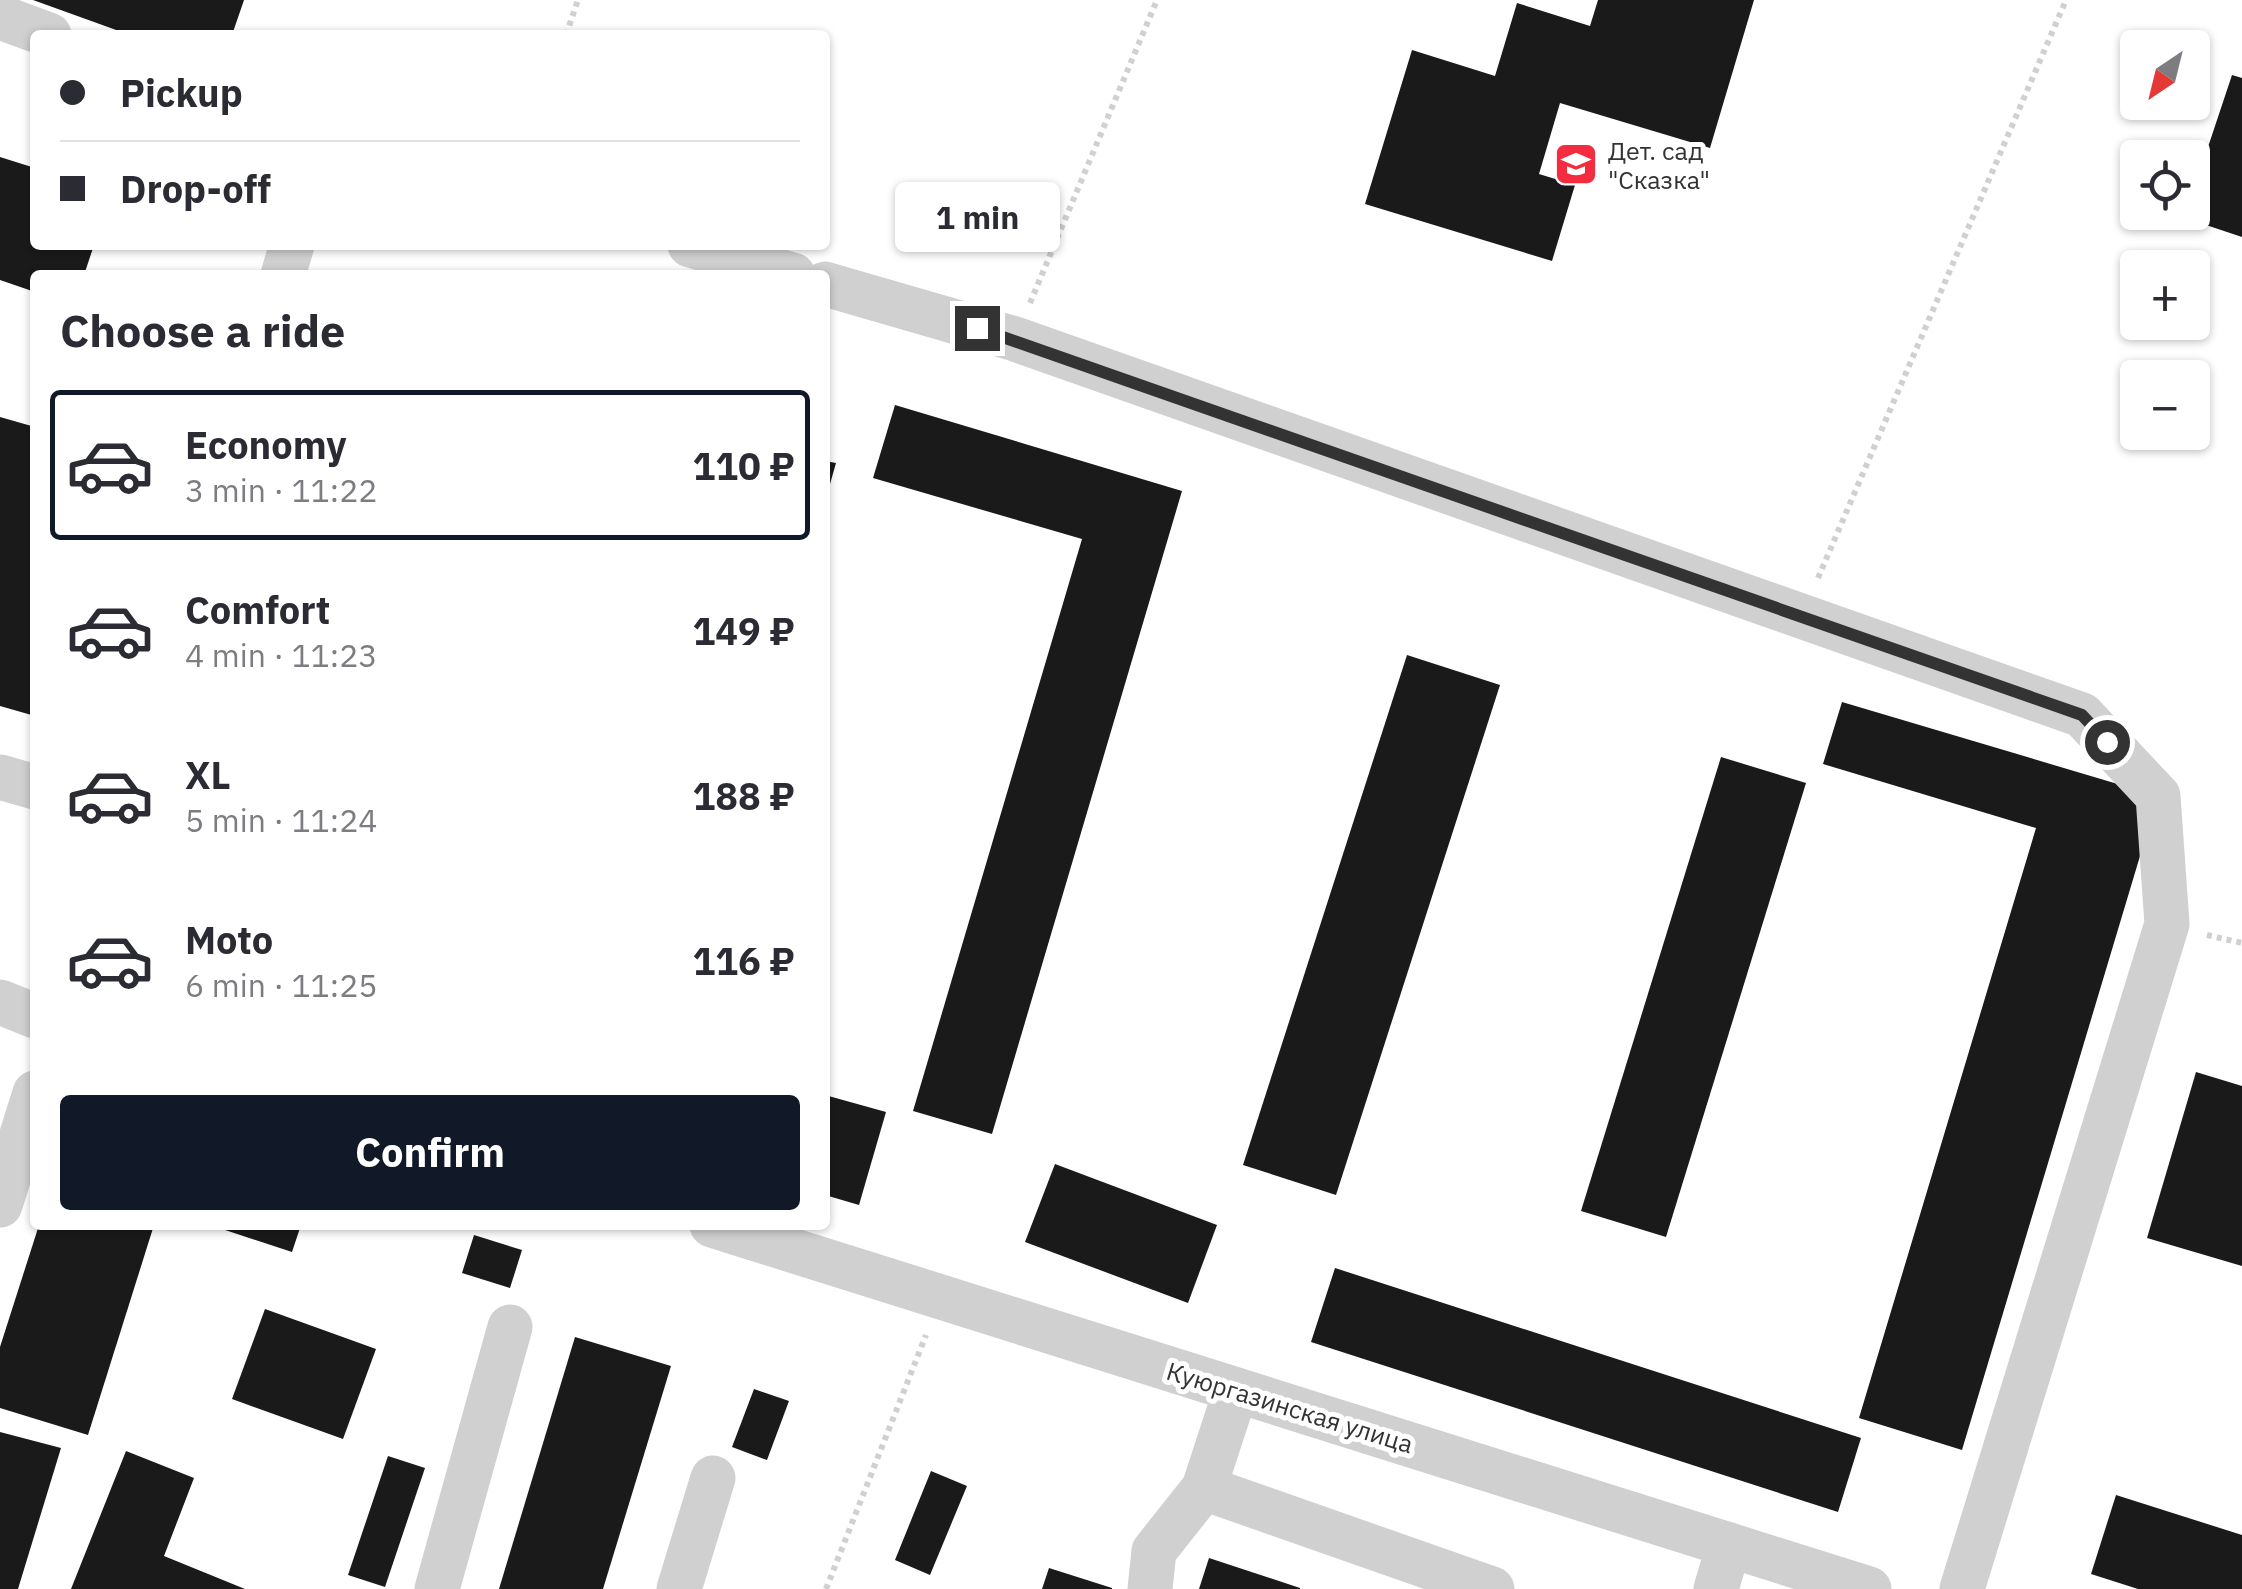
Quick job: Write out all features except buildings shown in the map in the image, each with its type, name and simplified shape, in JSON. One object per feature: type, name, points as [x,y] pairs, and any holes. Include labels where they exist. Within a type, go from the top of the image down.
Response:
[{"type":"street","points":[[0,16],[36,30]]},
{"type":"street","points":[[707,250],[776,270]]},
{"type":"street","points":[[830,285],[1014,340],[2082,715],[2158,796],[2167,924],[1962,1589]]},
{"type":"street","points":[[0,776],[30,786]]},
{"type":"street","points":[[0,1002],[30,1014]]},
{"type":"street","points":[[0,1205],[30,1109]]},
{"type":"street","name":"Куюргазинская улица","points":[[728,1230],[1869,1589]]},
{"type":"street","points":[[438,1589],[510,1327]]},
{"type":"street","points":[[1150,1589],[1154,1551],[1204,1488],[1236,1390]]},
{"type":"street","points":[[678,1589],[713,1478]]},
{"type":"street","points":[[1204,1488],[1492,1589]]},
{"type":"street","points":[[1716,1589],[1729,1545]]},
{"type":"path","points":[[568,30],[578,0]]},
{"type":"path","points":[[1014,340],[1158,0]]},
{"type":"path","points":[[1802,617],[2066,0]]},
{"type":"path","points":[[826,1589],[942,1297]]},
{"type":"place","name":"Дет. сад \"Сказка\"","points":[[1576,164]]},
{"type":"route","points":[[977,328],[2082,715],[2107,742]]}]
